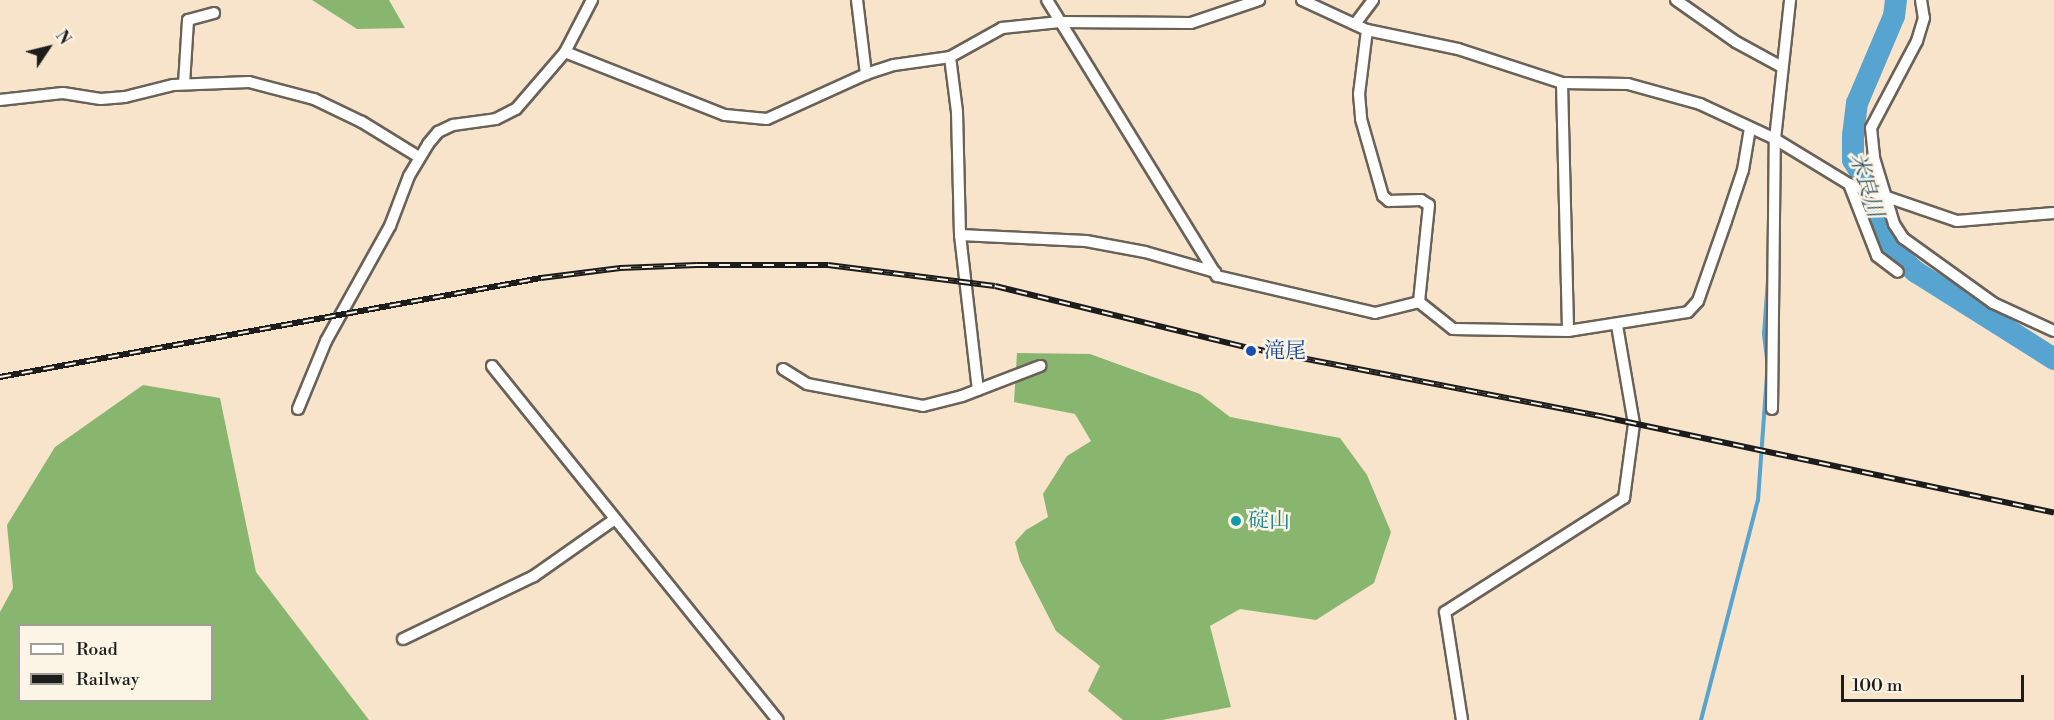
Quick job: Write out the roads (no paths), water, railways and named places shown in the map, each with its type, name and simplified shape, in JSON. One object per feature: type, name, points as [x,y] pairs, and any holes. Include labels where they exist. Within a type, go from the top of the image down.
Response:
[{"type":"street","points":[[298,409],[319,356],[390,226],[419,157],[438,132],[507,116],[566,52],[591,0]]},
{"type":"street","points":[[856,0],[866,74]]},
{"type":"street","points":[[1047,0],[1217,276],[1365,312],[1386,312],[1419,302]]},
{"type":"street","points":[[566,52],[725,115],[767,119],[866,74],[894,65],[950,57],[1002,28],[1060,22],[1191,23],[1259,0]]},
{"type":"street","points":[[1302,0],[1367,30],[1458,50],[1562,83],[1628,84],[1700,104],[1775,139],[1849,184],[1889,200],[1957,221],[2054,213]]},
{"type":"street","points":[[1355,24],[1372,0]]},
{"type":"street","points":[[1676,0],[1726,36],[1780,66]]},
{"type":"street","points":[[1772,409],[1775,139],[1780,66],[1790,0]]},
{"type":"street","points":[[1921,0],[1924,18],[1917,41],[1871,128],[1874,158],[1889,200],[1889,213],[1903,238],[1993,303],[2054,332]]},
{"type":"street","points":[[184,84],[188,20],[214,13]]},
{"type":"street","points":[[1367,30],[1359,94],[1361,119],[1383,196],[1389,201],[1421,200],[1429,205],[1419,302]]},
{"type":"street","points":[[950,57],[957,112],[960,235],[978,390]]},
{"type":"street","points":[[0,93],[0,100],[63,93],[101,99],[124,97],[184,84],[249,82],[314,99],[362,122],[419,157]]},
{"type":"street","points":[[1562,83],[1568,331]]},
{"type":"street","points":[[1419,302],[1452,329],[1568,331],[1617,326],[1688,312],[1698,301],[1743,170],[1750,128]]},
{"type":"street","points":[[1849,184],[1873,248],[1898,272]]},
{"type":"street","points":[[960,235],[1086,242],[1145,252],[1215,272]]},
{"type":"street","points":[[1462,720],[1445,612],[1624,498],[1634,424],[1617,326]]},
{"type":"street","points":[[492,366],[778,720]]},
{"type":"street","points":[[783,369],[807,384],[922,406],[978,390],[1040,366]]},
{"type":"street","points":[[403,639],[534,576],[615,519]]},
{"type":"waterway","name":"米良川","points":[[1896,0],[1894,16],[1857,103],[1853,136],[1853,160],[1870,187],[1873,213],[1887,246],[1916,272],[2054,359]]},
{"type":"waterway","points":[[1768,279],[1764,334],[1768,367]]},
{"type":"waterway","points":[[1701,720],[1758,500],[1767,374]]},
{"type":"railway","points":[[0,377],[541,278],[620,268],[697,265],[828,265],[995,286],[1250,348],[1604,417],[2054,513]]},
{"type":"place","name":"滝尾","points":[[1251,351]]},
{"type":"place","name":"碇山","points":[[1236,521]]}]
